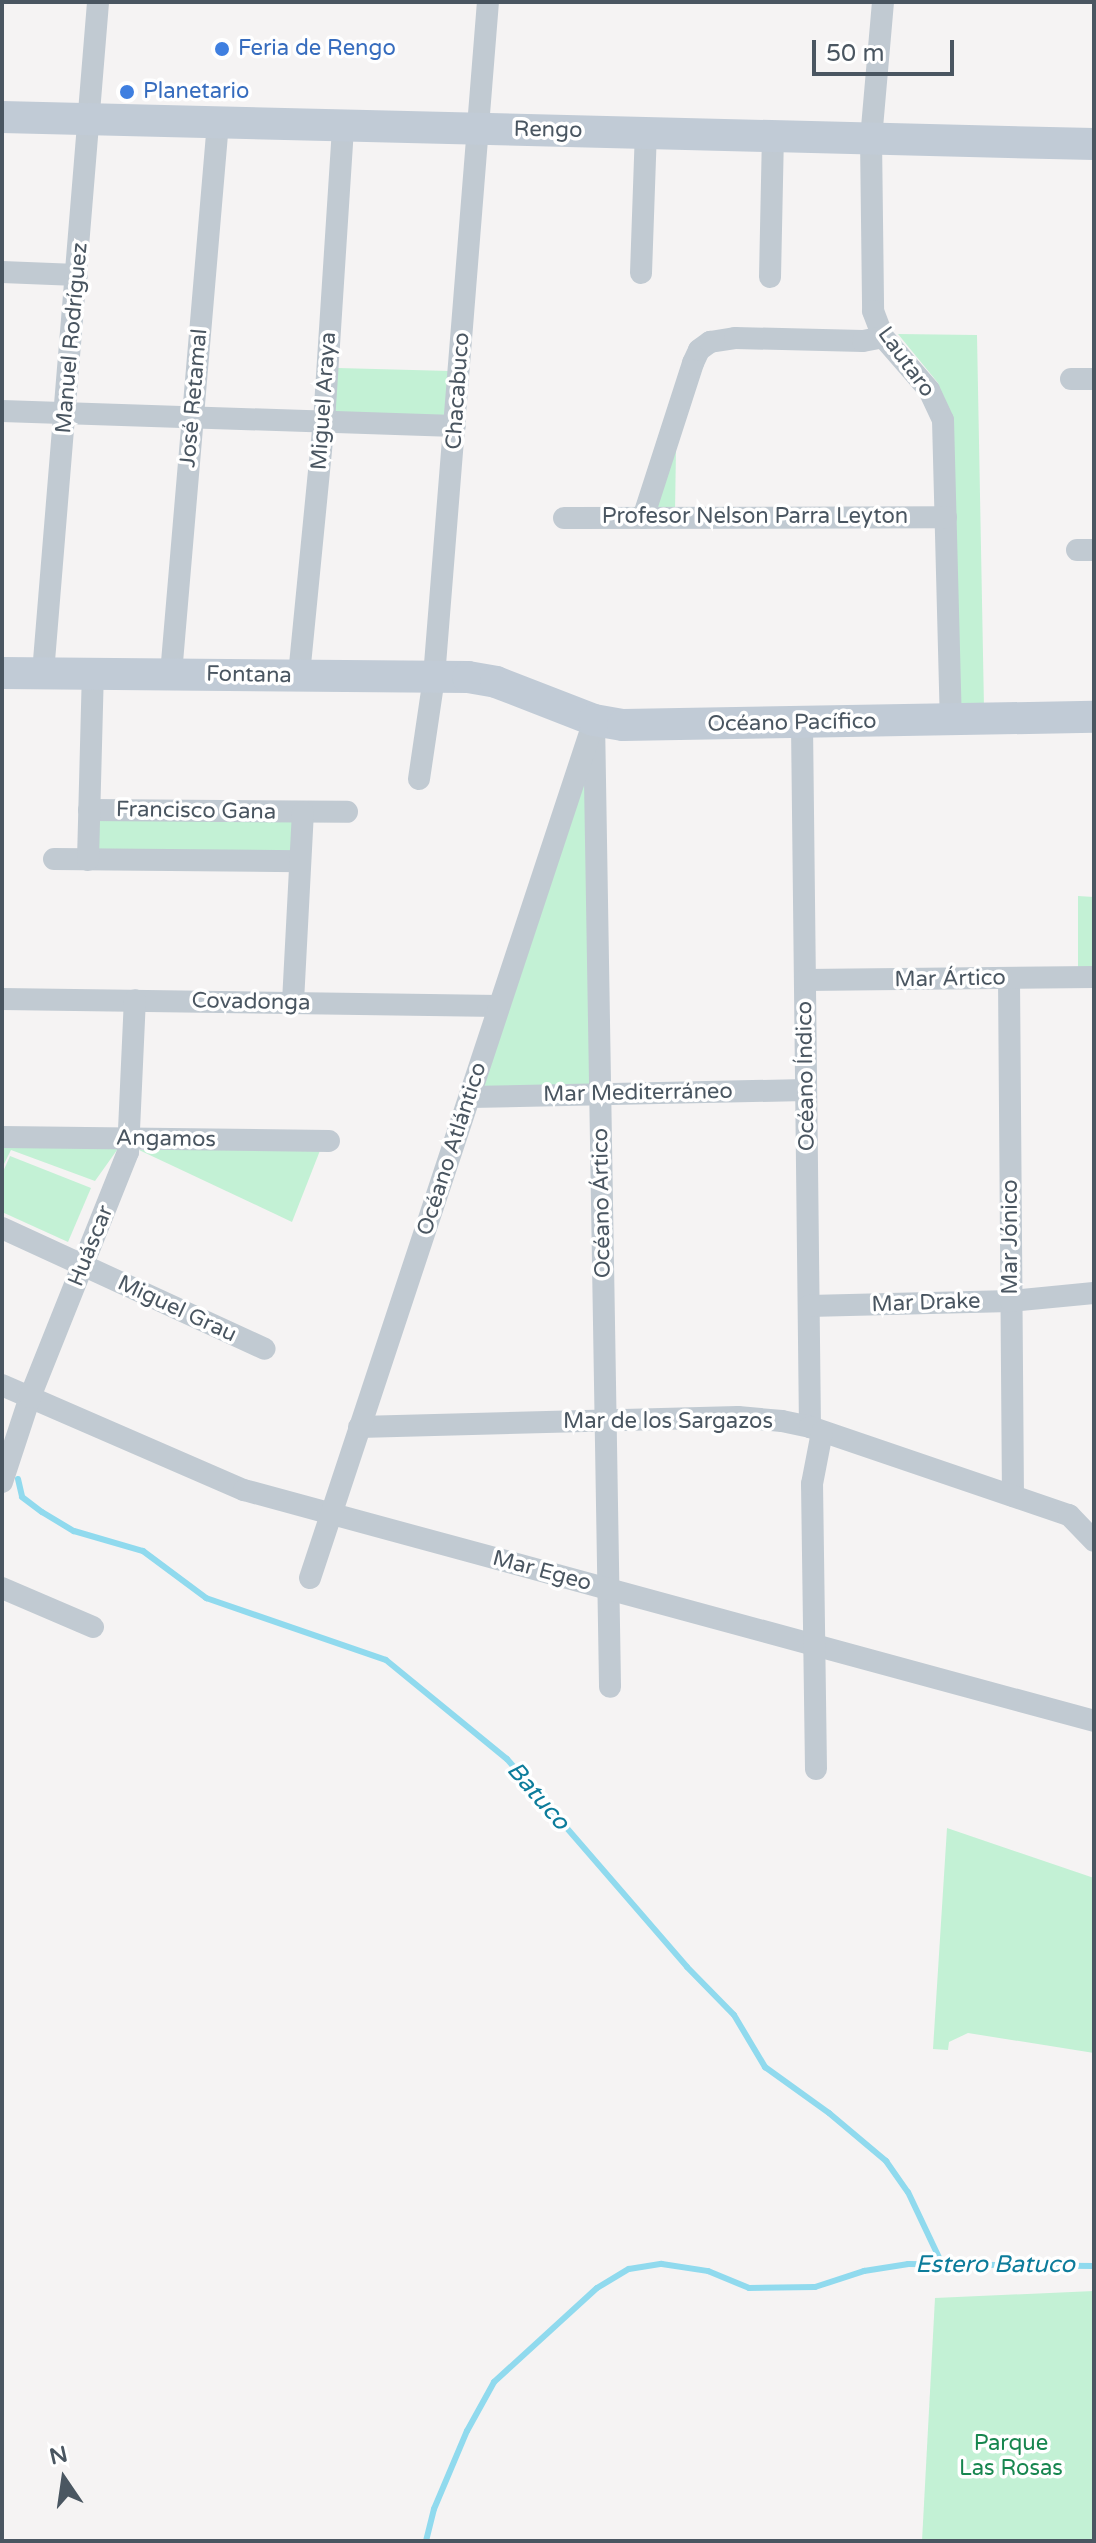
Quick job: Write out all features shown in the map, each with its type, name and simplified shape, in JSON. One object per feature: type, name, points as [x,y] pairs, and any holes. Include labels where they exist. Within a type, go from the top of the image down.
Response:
[{"type":"street","name":"Manuel Rodríguez","points":[[43,673],[98,2]]},
{"type":"street","name":"Chacabuco","points":[[419,779],[434,677],[488,2]]},
{"type":"street","name":"Lautaro","points":[[883,2],[871,138],[873,303],[883,337],[929,390],[943,420],[951,720]]},
{"type":"street","name":"Rengo","points":[[2,117],[1094,144]]},
{"type":"street","name":"José Retamal","points":[[171,674],[218,122]]},
{"type":"street","name":"Miguel Araya","points":[[299,675],[324,422],[343,125]]},
{"type":"street","points":[[641,273],[646,133]]},
{"type":"street","points":[[770,277],[773,136]]},
{"type":"street","points":[[2,272],[77,275]]},
{"type":"street","points":[[643,518],[699,350],[710,342],[735,338],[863,341],[883,337]]},
{"type":"street","points":[[1071,379],[1094,379]]},
{"type":"street","points":[[2,411],[455,426]]},
{"type":"street","name":"Profesor Nelson Parra Leyton","points":[[564,518],[946,517]]},
{"type":"street","name":"Fontana","points":[[2,673],[434,677],[496,682]]},
{"type":"street","name":"Francisco Gana","points":[[88,860],[93,674]]},
{"type":"street","name":"Océano Pacífico","points":[[496,682],[594,720],[640,725],[1094,717]]},
{"type":"street","name":"Océano Atlántico","points":[[310,1578],[594,720]]},
{"type":"street","name":"Océano Ártico","points":[[594,720],[610,1687]]},
{"type":"street","name":"Océano Índico","points":[[802,724],[809,1306],[816,1430],[812,1472],[816,1769]]},
{"type":"street","name":"Francisco Gana","points":[[89,810],[347,812]]},
{"type":"street","name":"Francisco Gana","points":[[293,1002],[303,812]]},
{"type":"street","points":[[54,859],[300,861]]},
{"type":"street","name":"Mar Ártico","points":[[805,980],[1094,977]]},
{"type":"street","name":"Mar Jónico","points":[[1009,978],[1013,1496]]},
{"type":"street","name":"Covadonga","points":[[2,999],[499,1006]]},
{"type":"street","name":"Huáscar","points":[[2,1482],[30,1397],[130,1138],[135,1000]]},
{"type":"street","name":"Mar Mediterráneo","points":[[470,1097],[806,1090]]},
{"type":"street","name":"Angamos","points":[[2,1137],[329,1141]]},
{"type":"street","name":"Miguel Grau","points":[[2,1228],[265,1349]]},
{"type":"street","name":"Mar Drake","points":[[809,1306],[1011,1301],[1093,1293]]},
{"type":"street","name":"Mar Egeo","points":[[2,1385],[228,1485],[1094,1721]]},
{"type":"street","name":"Mar de los Sargazos","points":[[359,1427],[738,1417],[816,1430],[1069,1515],[1094,1541]]},
{"type":"street","points":[[2,1588],[93,1627]]},
{"type":"green space","points":[[898,334],[977,335],[984,707],[960,708],[951,421],[938,383]]},
{"type":"green space","points":[[338,368],[450,371],[446,418],[332,412]]},
{"type":"green space","points":[[676,447],[675,514],[648,515]]},
{"type":"green space","points":[[589,749],[595,1089],[480,1087]]},
{"type":"green space","points":[[95,817],[294,818],[291,855],[93,851]]},
{"type":"green space","points":[[1078,896],[1094,897],[1094,969],[1078,968]]},
{"type":"green space","points":[[2,1142],[122,1143],[95,1181],[11,1150],[2,1168]]},
{"type":"green space","points":[[321,1148],[292,1222],[139,1150]]},
{"type":"green space","points":[[10,1156],[91,1188],[68,1242],[2,1212],[2,1174]]},
{"type":"green space","points":[[947,1828],[1094,1878],[1094,2053],[968,2033],[949,2042],[948,2050],[933,2049]]},
{"type":"green space","name":"Parque Las Rosas","points":[[1094,2291],[1094,2541],[922,2541],[935,2298]]},
{"type":"waterway","name":"Batuco","points":[[18,1479],[22,1497],[42,1512],[74,1531],[143,1551],[206,1598],[386,1660],[507,1759],[687,1967],[734,2015],[765,2067],[829,2113],[886,2161],[908,2192],[942,2264]]},
{"type":"waterway","name":"Estero Batuco","points":[[426,2541],[434,2509],[467,2431],[494,2382],[597,2288],[629,2269],[662,2264],[708,2271],[749,2288],[815,2287],[864,2271],[908,2264],[1094,2266]]},
{"type":"place","name":"Feria de Rengo","points":[[222,49]]},
{"type":"place","name":"Planetario","points":[[127,92]]}]
